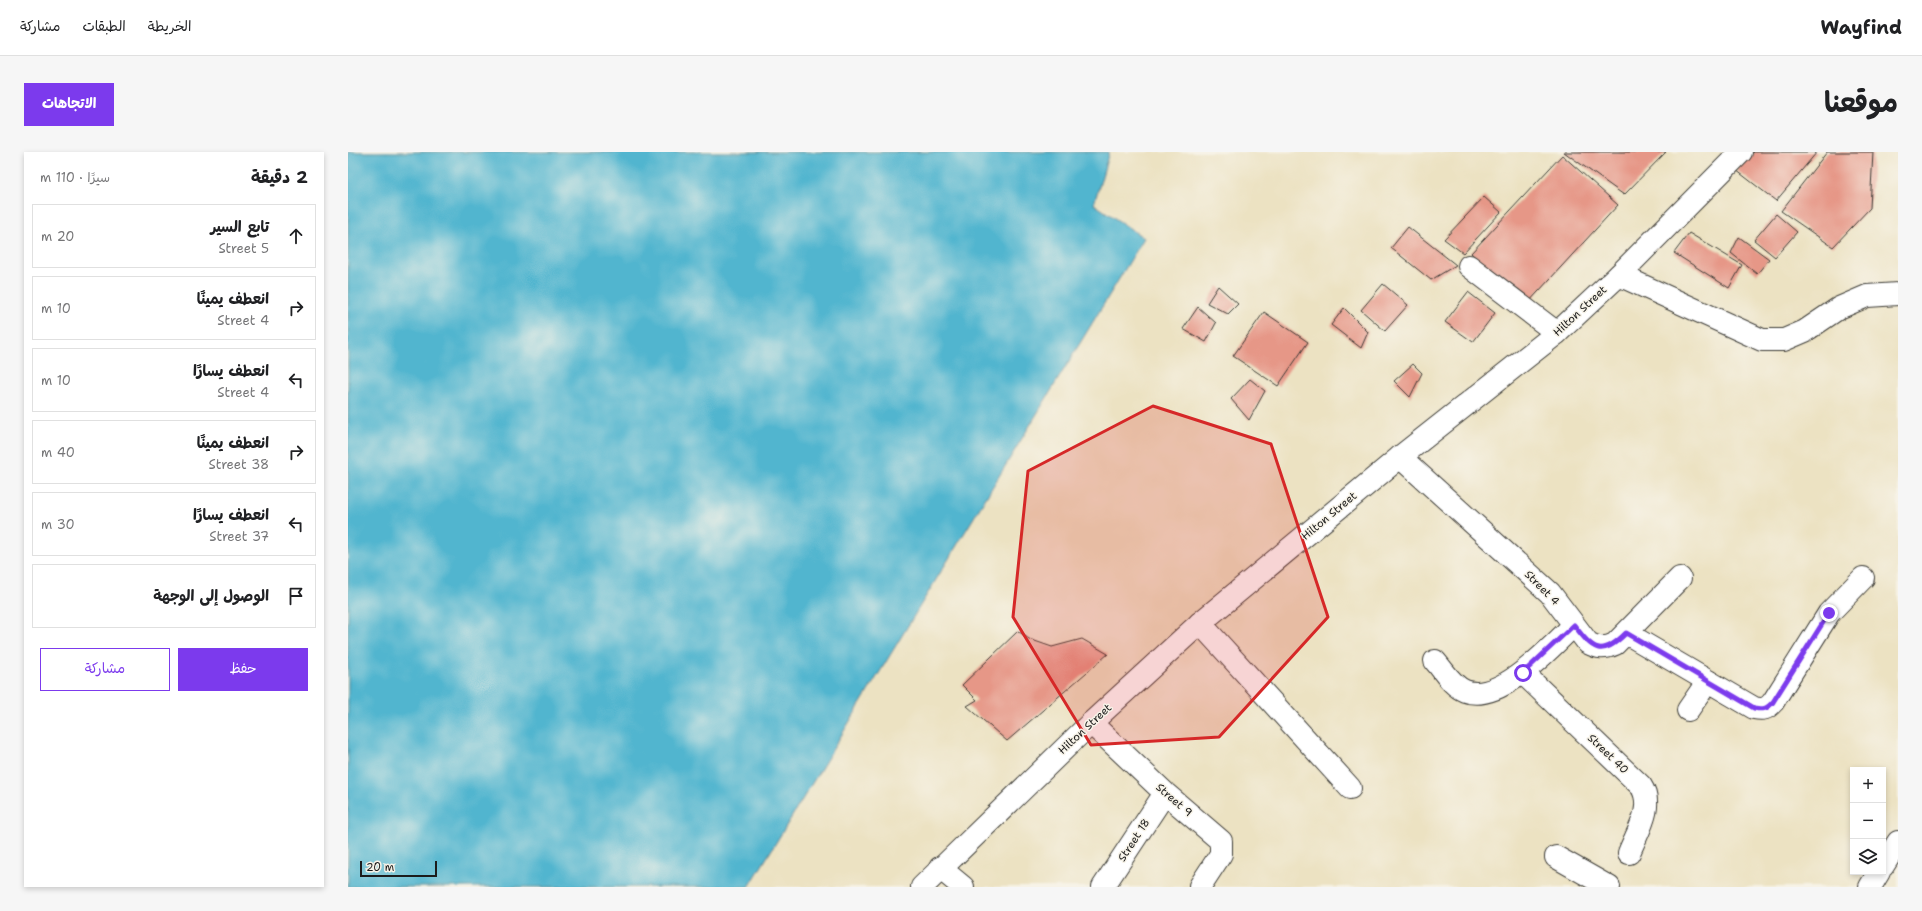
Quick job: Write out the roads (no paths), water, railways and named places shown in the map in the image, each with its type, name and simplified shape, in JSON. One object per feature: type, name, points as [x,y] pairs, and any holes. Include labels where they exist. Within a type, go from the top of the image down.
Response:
[{"type":"street","name":"Hilton Street","points":[[922,887],[1092,723],[1200,623],[1400,457],[1557,333],[1620,275],[1741,152]]},
{"type":"street","points":[[1469,266],[1557,333]]},
{"type":"street","points":[[1620,275],[1762,340],[1784,340],[1805,331],[1839,308],[1867,296],[1898,295]]},
{"type":"street","name":"Street 4","points":[[1400,457],[1550,593],[1588,643],[1596,647],[1606,648],[1615,644],[1680,578]]},
{"type":"street","points":[[1626,633],[1754,708],[1761,710],[1768,708],[1829,613],[1863,578]]},
{"type":"street","points":[[1200,623],[1350,788]]},
{"type":"street","points":[[1435,661],[1454,684],[1465,691],[1478,693],[1490,690],[1523,673],[1574,625]]},
{"type":"street","name":"Street 40","points":[[1523,673],[1641,786],[1646,794],[1648,802],[1646,810],[1629,853]]},
{"type":"street","points":[[1688,710],[1708,681]]},
{"type":"street","name":"Street 9","points":[[1092,723],[1165,794],[1221,841],[1222,854],[1200,886]]},
{"type":"street","name":"Street 18","points":[[1104,887],[1165,794]]},
{"type":"street","points":[[1886,861],[1898,842]]},
{"type":"street","points":[[1556,857],[1609,887]]},
{"type":"street","points":[[940,868],[963,887]]},
{"type":"street","points":[[1870,887],[1877,875]]},
{"type":"water","points":[[348,152],[1109,152],[1094,204],[1144,238],[749,887],[348,887]]}]
